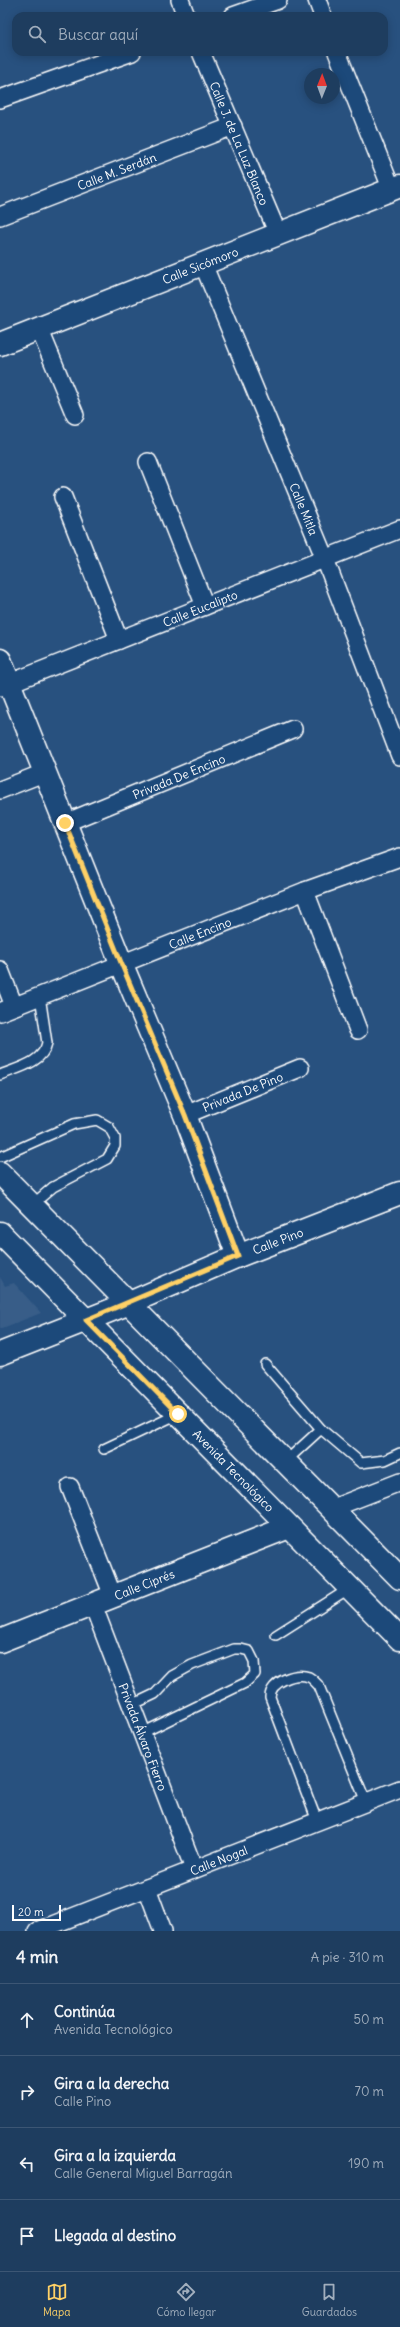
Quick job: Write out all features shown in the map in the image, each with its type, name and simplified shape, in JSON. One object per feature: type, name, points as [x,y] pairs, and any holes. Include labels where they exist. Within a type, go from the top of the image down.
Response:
[{"type":"main road","name":"Calle Sicómoro","points":[[0,344],[396,188]]},
{"type":"main road","points":[[0,660],[5,685],[46,772],[122,965],[185,1115],[238,1256]]},
{"type":"main road","points":[[0,1173],[127,1304],[333,1508],[400,1578]]},
{"type":"main road","name":"Calle Pino","points":[[0,1354],[127,1304],[238,1256],[400,1193]]},
{"type":"main road","name":"Avenida Tecnológico","points":[[0,1233],[400,1640]]},
{"type":"main road","name":"Calle Ciprés","points":[[0,1641],[289,1527]]},
{"type":"street","points":[[180,0],[184,12]]},
{"type":"street","points":[[244,12],[278,0]]},
{"type":"street","points":[[317,0],[322,12]]},
{"type":"street","points":[[0,99],[121,56]]},
{"type":"street","name":"Calle J. de La Luz Blanco","points":[[203,56],[278,234]]},
{"type":"street","points":[[339,56],[396,188]]},
{"type":"street","name":"Calle M. Serdán","points":[[0,216],[232,126]]},
{"type":"street","name":"Calle Mitla","points":[[202,264],[325,559],[400,756]]},
{"type":"street","points":[[39,328],[75,415]]},
{"type":"street","points":[[148,462],[205,606]]},
{"type":"street","points":[[63,498],[119,640]]},
{"type":"street","name":"Calle Eucalipto","points":[[5,685],[400,529]]},
{"type":"street","name":"Privada De Encino","points":[[65,823],[293,729]]},
{"type":"street","points":[[0,790],[46,772]]},
{"type":"street","name":"Calle Encino","points":[[7,1009],[122,965],[305,891],[400,857]]},
{"type":"street","points":[[305,891],[358,1030]]},
{"type":"street","points":[[0,970],[7,1009]]},
{"type":"street","name":"Privada De Pino","points":[[185,1115],[300,1068]]},
{"type":"street","points":[[333,1508],[400,1482]]},
{"type":"street","points":[[70,1487],[113,1596]]},
{"type":"street","name":"Privada Álvaro Fierro","points":[[93,1605],[194,1869]]},
{"type":"street","name":"Calle Nogal","points":[[37,1931],[400,1789]]},
{"type":"street","points":[[147,1888],[163,1931]]},
{"type":"lane","points":[[0,1075],[39,1058],[46,1050],[47,1043],[40,996]]},
{"type":"lane","points":[[0,1157],[74,1124],[97,1120],[109,1127],[115,1138],[115,1146],[107,1159],[53,1187],[32,1206]]},
{"type":"lane","points":[[265,1364],[321,1429],[355,1460],[361,1463],[385,1460],[400,1453]]},
{"type":"lane","points":[[104,1449],[178,1414]]},
{"type":"lane","points":[[286,1462],[321,1429]]},
{"type":"lane","points":[[276,1635],[350,1588]]},
{"type":"lane","points":[[132,1705],[155,1694],[179,1671],[216,1656],[241,1648],[249,1651],[254,1661],[254,1674],[245,1683],[142,1733]]},
{"type":"lane","points":[[317,1821],[270,1698],[270,1693],[276,1685],[291,1677],[299,1676],[311,1678],[319,1686],[366,1802]]},
{"type":"shaded area","points":[[0,1277],[5,1286],[14,1283],[41,1313],[0,1329]]},
{"type":"route","points":[[65,823],[122,965],[185,1115],[238,1256],[86,1320],[178,1414]]}]
